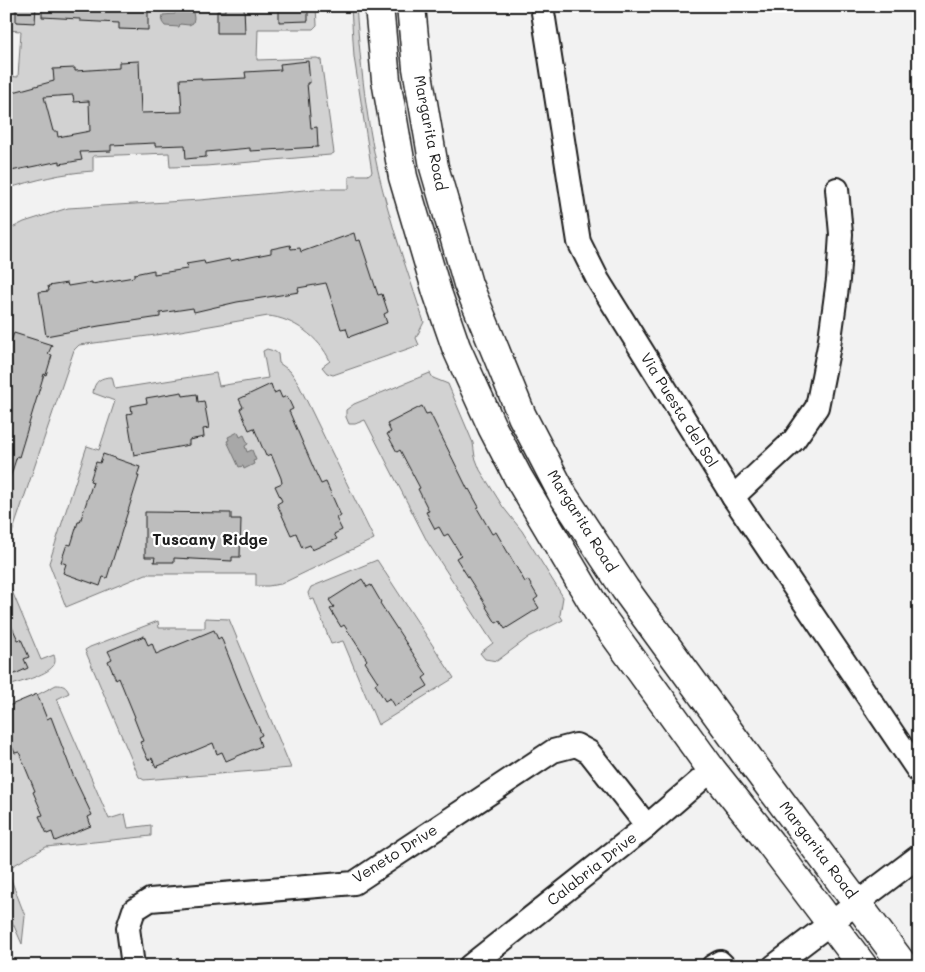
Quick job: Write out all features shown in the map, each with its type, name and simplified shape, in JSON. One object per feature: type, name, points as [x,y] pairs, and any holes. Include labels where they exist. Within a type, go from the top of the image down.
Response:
[{"type":"main road","name":"Margarita Road","points":[[379,6],[386,80],[404,177],[437,292],[456,347],[492,427],[518,477],[600,615],[712,770],[832,923],[863,966]]},
{"type":"main road","name":"Margarita Road","points":[[411,6],[417,68],[434,167],[468,284],[522,416],[563,495],[625,589],[904,966]]},
{"type":"street","name":"Via Puesta del Sol","points":[[542,6],[579,242],[598,280],[733,497],[919,772]]},
{"type":"street","points":[[733,497],[794,440],[817,407],[829,346],[838,280],[841,234],[837,188]]},
{"type":"street","name":"Veneto Drive","points":[[133,966],[128,928],[134,910],[150,900],[354,883],[553,751],[576,745],[589,752],[647,826]]},
{"type":"street","name":"Calabria Drive","points":[[470,966],[647,826],[712,770]]},
{"type":"street","points":[[774,966],[919,856]]},
{"type":"shaded area","points":[[6,6],[316,6],[317,25],[313,29],[258,29],[257,60],[317,58],[321,60],[334,153],[330,155],[206,166],[170,167],[169,153],[93,156],[93,171],[49,177],[6,189],[6,76],[18,77],[21,31],[6,30]]},
{"type":"shaded area","points":[[351,6],[356,6],[366,105],[374,154],[395,232],[424,322],[416,338],[419,345],[333,375],[327,373],[322,367],[330,361],[313,337],[296,325],[268,316],[163,334],[79,345],[74,350],[6,551],[6,231],[24,222],[68,208],[200,200],[315,189],[349,189],[349,177],[353,175],[368,175],[372,172],[354,57]]},
{"type":"shaded area","points":[[175,10],[193,12],[193,23],[189,25],[180,24],[179,27],[165,26],[162,22],[163,15],[175,14]]},
{"type":"shaded area","points":[[267,349],[278,354],[279,363],[290,371],[297,381],[374,539],[281,584],[256,586],[256,574],[146,574],[66,607],[49,563],[87,446],[99,450],[115,401],[93,393],[97,383],[101,379],[112,377],[115,389],[216,373],[219,386],[268,378],[263,351]]},
{"type":"shaded area","points":[[430,373],[433,378],[448,384],[473,443],[475,457],[480,470],[503,507],[522,531],[563,597],[560,615],[563,620],[529,637],[497,661],[485,659],[480,653],[493,643],[428,543],[365,420],[349,424],[346,417],[346,410],[354,404]]},
{"type":"shaded area","points":[[238,432],[240,437],[244,435],[248,444],[245,446],[247,452],[252,450],[256,460],[253,461],[254,464],[244,469],[243,466],[239,467],[227,441],[229,440],[228,437]]},
{"type":"shaded area","points":[[377,560],[454,678],[378,725],[343,641],[331,644],[314,599],[310,600],[308,593],[311,587]]},
{"type":"shaded area","points":[[6,577],[41,660],[54,655],[55,663],[45,673],[6,687]]},
{"type":"shaded area","points":[[205,618],[229,619],[291,768],[144,780],[139,777],[85,650],[158,621],[159,628],[205,628]]},
{"type":"shaded area","points":[[56,685],[64,686],[69,693],[57,699],[109,819],[125,814],[128,828],[151,825],[151,836],[46,847],[7,869],[25,916],[22,944],[6,908],[6,708]]},
{"type":"building","points":[[16,6],[36,6],[35,23],[16,22]]},
{"type":"building","points":[[42,6],[137,6],[137,9],[148,10],[148,30],[119,29],[119,23],[42,17]]},
{"type":"building","points":[[225,6],[244,6],[245,33],[217,33],[217,11],[225,11]]},
{"type":"building","points":[[279,6],[308,6],[308,21],[279,22]]},
{"type":"building","points":[[139,61],[141,113],[182,112],[180,79],[246,78],[245,72],[281,70],[280,64],[308,61],[310,83],[307,83],[311,128],[317,127],[318,147],[250,151],[250,148],[206,152],[206,157],[186,159],[185,145],[155,146],[155,143],[111,145],[111,151],[80,152],[82,160],[60,164],[60,161],[6,172],[6,100],[8,100],[6,94],[54,81],[53,69],[75,68],[75,71],[119,68],[119,62]],"holes":[[[73,95],[74,102],[89,101],[90,131],[58,137],[57,131],[53,131],[44,97]]]},
{"type":"building","points":[[354,233],[356,241],[360,240],[378,295],[382,294],[388,312],[384,314],[387,323],[349,337],[346,328],[341,329],[326,283],[298,288],[299,292],[237,302],[194,312],[193,308],[160,313],[160,317],[46,336],[39,292],[49,291],[48,286],[67,283],[68,286],[92,282],[92,284],[134,277],[134,274],[154,270],[154,274],[187,269],[186,264],[204,261],[205,264],[229,259],[230,261],[271,253],[271,249],[290,245],[291,249],[300,248],[301,252]]},
{"type":"building","points":[[14,333],[52,345],[48,354],[52,355],[46,375],[44,374],[19,457],[17,456],[9,481],[6,480],[6,339],[11,341]]},
{"type":"building","points":[[271,384],[274,393],[279,391],[282,398],[287,396],[293,409],[289,411],[314,469],[321,484],[326,482],[341,516],[336,518],[342,530],[334,534],[337,539],[312,550],[310,545],[302,548],[296,533],[291,535],[277,504],[282,501],[275,486],[282,483],[281,478],[271,454],[266,456],[254,428],[249,430],[240,409],[243,407],[239,399]]},
{"type":"building","points":[[182,392],[183,396],[197,394],[198,402],[204,401],[209,428],[203,429],[204,437],[189,440],[189,445],[134,455],[127,414],[132,413],[131,406],[147,403],[146,398]]},
{"type":"building","points":[[422,406],[426,414],[430,413],[492,534],[496,532],[525,582],[528,580],[538,597],[534,600],[539,608],[505,629],[500,621],[496,623],[456,558],[461,555],[448,534],[444,536],[439,527],[435,529],[426,512],[429,511],[418,489],[420,488],[400,450],[397,452],[387,434],[391,432],[387,424]]},
{"type":"building","points":[[103,454],[140,467],[137,476],[139,476],[107,578],[103,577],[100,586],[63,573],[66,564],[61,562],[67,544],[71,545],[78,522],[80,522],[93,482],[90,481],[96,462],[100,463]]},
{"type":"building","points":[[145,512],[231,513],[231,519],[241,519],[240,557],[232,557],[232,561],[174,558],[174,562],[154,562],[155,557],[145,557]]},
{"type":"building","points":[[362,579],[367,587],[371,585],[380,603],[427,675],[423,678],[428,686],[395,706],[390,698],[385,701],[375,684],[378,682],[365,662],[367,660],[344,625],[341,627],[330,609],[334,607],[329,600]]},
{"type":"building","points":[[6,614],[18,640],[21,639],[29,657],[24,659],[28,668],[6,678]]},
{"type":"building","points":[[214,630],[218,639],[221,637],[262,735],[258,737],[261,746],[226,761],[222,752],[217,754],[213,743],[156,767],[152,758],[148,760],[140,742],[143,741],[135,717],[119,678],[116,680],[108,661],[112,659],[108,651],[144,636],[148,645],[152,643],[156,654]]},
{"type":"building","points":[[37,694],[47,719],[51,717],[73,775],[92,815],[88,817],[91,826],[55,841],[52,832],[47,834],[39,816],[43,815],[33,792],[35,791],[19,752],[15,753],[7,735],[11,733],[6,722],[6,707]]},
{"type":"district","name":"Tuscany Ridge","points":[[210,539]]}]
